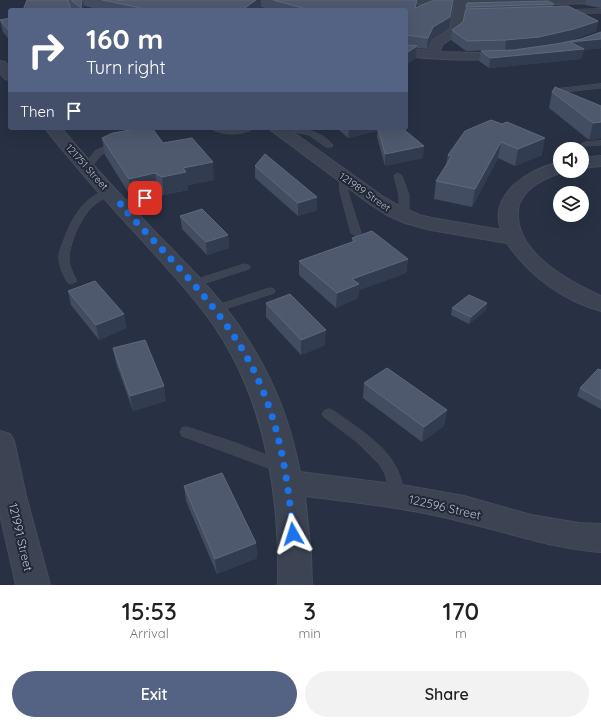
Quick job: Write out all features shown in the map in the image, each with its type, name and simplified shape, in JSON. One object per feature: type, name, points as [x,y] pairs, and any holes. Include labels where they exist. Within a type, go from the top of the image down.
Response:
[{"type":"street","points":[[397,0],[460,3],[601,0]]},
{"type":"street","points":[[433,55],[436,43],[455,32],[462,15],[460,3]]},
{"type":"street","points":[[408,52],[433,55],[481,56],[519,53]]},
{"type":"street","points":[[0,65],[8,74]]},
{"type":"street","name":"121751 Street","points":[[55,130],[193,284],[236,340],[256,376],[273,420],[286,475],[295,561],[295,585]]},
{"type":"street","name":"121989 Street","points":[[279,130],[376,200],[404,216],[450,228],[513,238]]},
{"type":"street","points":[[589,162],[601,161]]},
{"type":"street","points":[[553,171],[535,177],[523,184],[515,193],[507,214],[508,225],[513,238],[525,254],[542,270],[565,286],[601,304]]},
{"type":"street","name":"121991 Street","points":[[0,441],[11,496],[33,585]]},
{"type":"street","name":"122596 Street","points":[[286,475],[464,509],[543,531],[579,537],[601,538]]},
{"type":"lane","points":[[562,12],[601,11]]},
{"type":"lane","points":[[556,91],[601,86]]},
{"type":"lane","points":[[221,130],[234,132],[242,130]]},
{"type":"lane","points":[[297,130],[312,133],[329,145]]},
{"type":"lane","points":[[589,144],[601,143]]},
{"type":"lane","points":[[87,167],[98,153],[119,144]]},
{"type":"lane","points":[[342,176],[344,192],[356,233]]},
{"type":"lane","points":[[398,176],[404,195],[404,216]]},
{"type":"lane","points":[[72,281],[66,269],[64,258],[78,219],[88,205],[115,198],[158,195]]},
{"type":"lane","points":[[193,284],[245,267]]},
{"type":"lane","points":[[213,310],[270,291]]},
{"type":"lane","points":[[329,414],[370,446],[386,463],[392,473],[397,497]]},
{"type":"lane","points":[[187,432],[231,447],[286,475]]},
{"type":"building","points":[[27,0],[68,0],[70,8],[24,8]]},
{"type":"building","points":[[71,0],[82,0],[81,8]]},
{"type":"building","points":[[102,0],[256,0],[245,8],[141,8]]},
{"type":"building","points":[[273,0],[417,0],[415,8],[434,0],[453,0],[450,17],[433,27],[428,38],[408,35],[408,8],[303,8]]},
{"type":"building","points":[[548,1],[554,4],[466,7],[467,3]]},
{"type":"building","points":[[568,6],[598,21],[574,29],[539,37],[506,40],[467,41],[452,30],[463,22],[466,9]]},
{"type":"building","points":[[8,18],[8,30],[0,20]]},
{"type":"building","points":[[601,32],[601,39],[570,42],[584,49],[490,58],[481,51],[514,50],[556,44],[581,39]]},
{"type":"building","points":[[408,45],[417,46],[408,52]]},
{"type":"building","points":[[555,87],[601,106],[601,122],[593,123],[552,92]]},
{"type":"building","points":[[491,120],[502,124],[507,122],[545,138],[518,149],[501,142],[475,189],[436,181],[452,156],[448,155],[465,131]]},
{"type":"building","points":[[130,130],[153,130],[163,143],[192,138],[213,162],[183,168],[186,172],[162,177],[155,173],[129,179],[102,138],[113,133]]},
{"type":"building","points":[[379,130],[404,130],[424,146],[385,154]]},
{"type":"building","points":[[265,154],[317,197],[298,203],[255,166]]},
{"type":"building","points":[[202,209],[228,235],[206,242],[180,216]]},
{"type":"building","points":[[372,231],[408,259],[352,279],[359,284],[337,293],[299,261],[355,241],[352,238]]},
{"type":"building","points":[[95,281],[124,314],[96,325],[68,291]]},
{"type":"building","points":[[290,294],[326,330],[301,340],[266,303]]},
{"type":"building","points":[[469,295],[487,303],[471,317],[452,308]]},
{"type":"building","points":[[145,340],[164,386],[130,396],[113,348]]},
{"type":"building","points":[[387,368],[447,410],[424,427],[364,383]]},
{"type":"building","points":[[598,369],[601,370],[601,400],[580,388]]},
{"type":"building","points":[[222,473],[256,543],[215,559],[184,486]]},
{"type":"route","points":[[145,198],[120,204],[187,277],[236,340],[256,376],[273,420],[285,468],[288,482],[293,534]]}]
